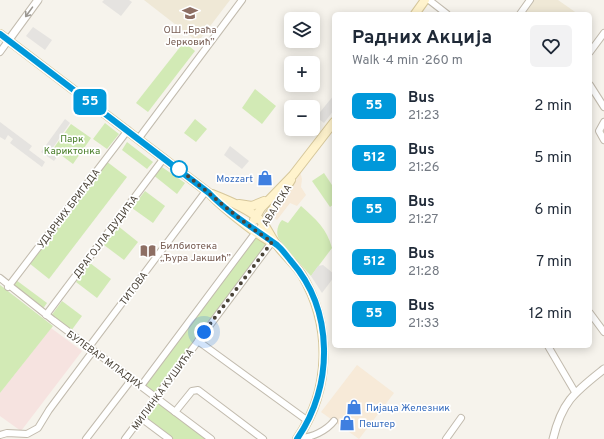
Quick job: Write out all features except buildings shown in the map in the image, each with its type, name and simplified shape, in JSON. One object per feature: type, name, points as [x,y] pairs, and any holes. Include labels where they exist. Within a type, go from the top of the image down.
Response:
[{"type":"main road","points":[[416,12],[425,0]]},
{"type":"main road","points":[[0,34],[139,138],[208,192],[218,203],[274,243],[302,274],[318,311],[322,327],[324,351],[322,377],[317,399],[308,422],[298,438]]},
{"type":"main road","name":"АВАЛСКА","points":[[256,231],[265,225],[293,176],[332,125]]},
{"type":"main road","name":"АВАЛСКА","points":[[256,216],[293,176]]},
{"type":"main road","points":[[208,192],[232,202],[256,216],[265,225],[274,243]]},
{"type":"main road","points":[[232,202],[252,206],[272,197]]},
{"type":"main road","points":[[256,216],[254,226],[256,231]]},
{"type":"street","points":[[0,52],[38,0]]},
{"type":"street","points":[[139,138],[242,0]]},
{"type":"street","points":[[429,0],[444,12]]},
{"type":"street","points":[[521,12],[530,0]]},
{"type":"street","points":[[592,49],[604,34]]},
{"type":"street","points":[[592,88],[604,107]]},
{"type":"street","points":[[604,122],[599,129],[604,140]]},
{"type":"street","name":"УДАРНИХ БРИГАДА","points":[[8,287],[128,130]]},
{"type":"street","name":"ДРАГОЈЛА ДУДИЋА","points":[[46,315],[164,158]]},
{"type":"street","name":"ТИТОВА","points":[[31,432],[39,426],[50,407],[91,349],[208,192]]},
{"type":"street","points":[[141,386],[256,231]]},
{"type":"street","name":"МИЛИНКА КУШИЋА","points":[[126,439],[198,341],[274,243]]},
{"type":"street","name":"БУЛЕВАР МЛАДИХ","points":[[0,278],[8,287],[212,439]]},
{"type":"street","points":[[592,316],[604,332]]},
{"type":"street","points":[[198,341],[308,422]]},
{"type":"street","points":[[549,348],[575,392]]},
{"type":"street","points":[[553,439],[560,414],[575,392],[604,369]]},
{"type":"street","points":[[86,439],[132,379]]},
{"type":"street","points":[[175,412],[192,391],[198,390],[263,439]]},
{"type":"street","points":[[141,418],[170,439]]},
{"type":"street","points":[[446,439],[461,418]]},
{"type":"street","points":[[298,438],[314,436],[326,429],[334,421]]},
{"type":"street","points":[[0,435],[31,432],[34,439]]},
{"type":"shaded area","points":[[104,0],[129,0],[132,2],[121,16],[102,2]]},
{"type":"shaded area","name":"ОШ „Браћа Јерковић”","points":[[144,0],[230,0],[198,42]]},
{"type":"shaded area","points":[[533,0],[558,0],[575,12],[524,12]]},
{"type":"shaded area","points":[[33,27],[52,40],[45,50],[26,36]]},
{"type":"shaded area","points":[[332,97],[332,113],[324,123],[320,120],[320,112]]},
{"type":"shaded area","points":[[65,119],[70,123],[52,149],[59,154],[54,161],[41,152]]},
{"type":"shaded area","points":[[0,122],[32,146],[29,150],[45,162],[42,167],[10,143],[13,139],[8,135],[5,140],[0,137]]},
{"type":"shaded area","points":[[230,146],[249,161],[242,169],[224,155]]},
{"type":"shaded area","points":[[300,171],[302,179],[301,187],[306,195],[297,206],[290,203],[277,220],[272,216]]},
{"type":"shaded area","points":[[323,265],[332,272],[332,280],[322,293],[311,276],[318,266]]},
{"type":"shaded area","points":[[51,328],[82,351],[21,431],[0,416],[0,393]]},
{"type":"shaded area","name":"Пијаца Железник","points":[[357,365],[394,393],[359,439],[321,412]]},
{"type":"green space","points":[[184,42],[195,51],[148,112],[136,103]]},
{"type":"green space","points":[[255,89],[276,106],[262,124],[242,108]]},
{"type":"green space","points":[[195,119],[207,129],[196,142],[184,133]]},
{"type":"green space","points":[[105,123],[119,134],[107,149],[93,139]]},
{"type":"green space","name":"Парк Кариктонка","points":[[71,124],[91,138],[73,164],[53,149]]},
{"type":"green space","points":[[127,142],[153,162],[147,169],[122,150]]},
{"type":"green space","points":[[106,161],[127,177],[49,279],[29,263]]},
{"type":"green space","points":[[159,165],[185,183],[177,194],[152,174]]},
{"type":"green space","points":[[324,173],[332,185],[332,206],[330,207],[312,181]]},
{"type":"green space","points":[[145,191],[165,206],[153,223],[132,208]]},
{"type":"green space","points":[[301,206],[324,230],[332,248],[311,276],[277,235],[278,228],[282,220],[288,223]]},
{"type":"green space","points":[[118,226],[138,242],[124,260],[104,245]]},
{"type":"green space","points":[[255,237],[267,245],[156,393],[145,385]]},
{"type":"green space","points":[[90,263],[111,279],[97,298],[76,282]]},
{"type":"green space","points":[[16,280],[47,303],[42,310],[11,287]]},
{"type":"green space","points":[[0,285],[53,326],[0,393]]},
{"type":"green space","points":[[62,301],[82,316],[71,331],[51,316]]},
{"type":"green space","points":[[155,401],[207,439],[172,439],[143,418]]},
{"type":"bus line","name":"55","points":[[0,34],[139,138],[209,193],[218,203],[239,219],[267,240],[276,244],[302,274],[318,311],[322,327],[324,364],[317,399],[308,422],[297,439]]},
{"type":"place","name":"ОШ „Браћа Јерковић”","points":[[190,13]]},
{"type":"place","name":"Mozzart","points":[[265,178]]},
{"type":"place","name":"Билбиотека „Ђура Јакшић”","points":[[148,251]]},
{"type":"place","name":"Пијаца Железник","points":[[354,407]]},
{"type":"place","name":"Пештер","points":[[347,423]]},
{"type":"route","points":[[179,169],[175,166],[209,193],[218,203],[272,242],[204,332]]}]
